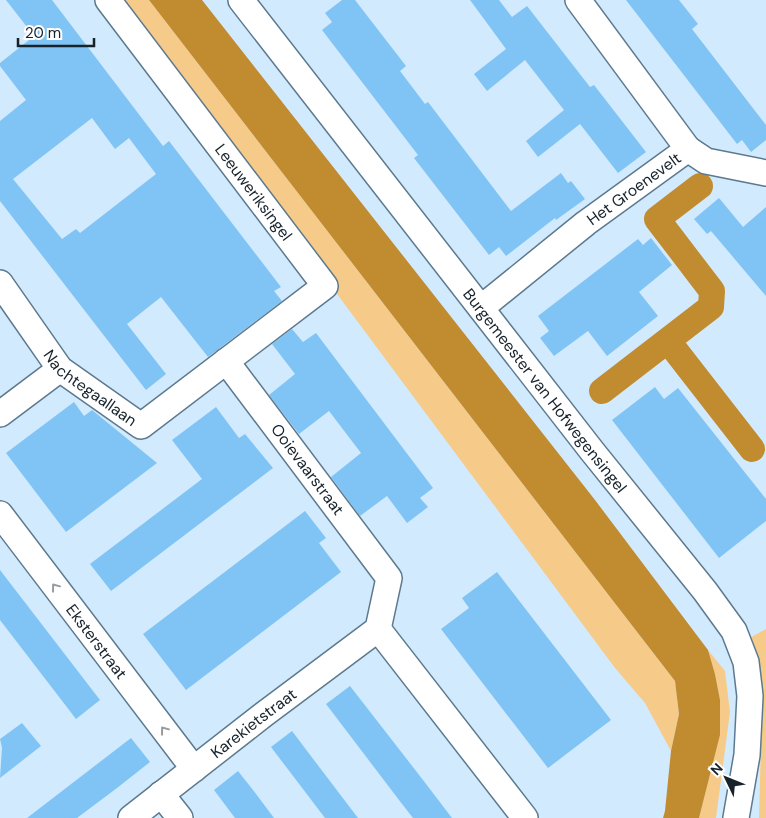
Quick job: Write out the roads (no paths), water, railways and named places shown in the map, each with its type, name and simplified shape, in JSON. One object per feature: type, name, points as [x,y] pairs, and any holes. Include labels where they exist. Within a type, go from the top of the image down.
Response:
[{"type":"street","name":"Leeuweriksingel","points":[[108,0],[325,286],[226,361]]},
{"type":"street","name":"Burgemeester van Hofwegensingel","points":[[240,0],[592,451],[705,591],[734,631],[746,662],[750,696],[747,755],[736,818]]},
{"type":"street","name":"Het Groenevelt","points":[[481,308],[586,223],[688,149],[578,0]]},
{"type":"street","points":[[688,149],[706,162],[766,173]]},
{"type":"street","name":"Nachtegaallaan","points":[[0,283],[60,369],[141,426],[226,361]]},
{"type":"street","name":"Ooievaarstraat","points":[[226,361],[389,578],[378,629]]},
{"type":"street","points":[[0,414],[60,369]]},
{"type":"street","name":"Eksterstraat","points":[[0,514],[194,769]]},
{"type":"street","points":[[378,629],[525,818]]},
{"type":"street","name":"Karekietstraat","points":[[131,818],[378,629]]},
{"type":"street","points":[[161,794],[180,818]]},
{"type":"waterway","points":[[602,391],[711,307],[712,291],[657,219],[700,186]]},
{"type":"waterway","points":[[668,341],[752,449]]}]
